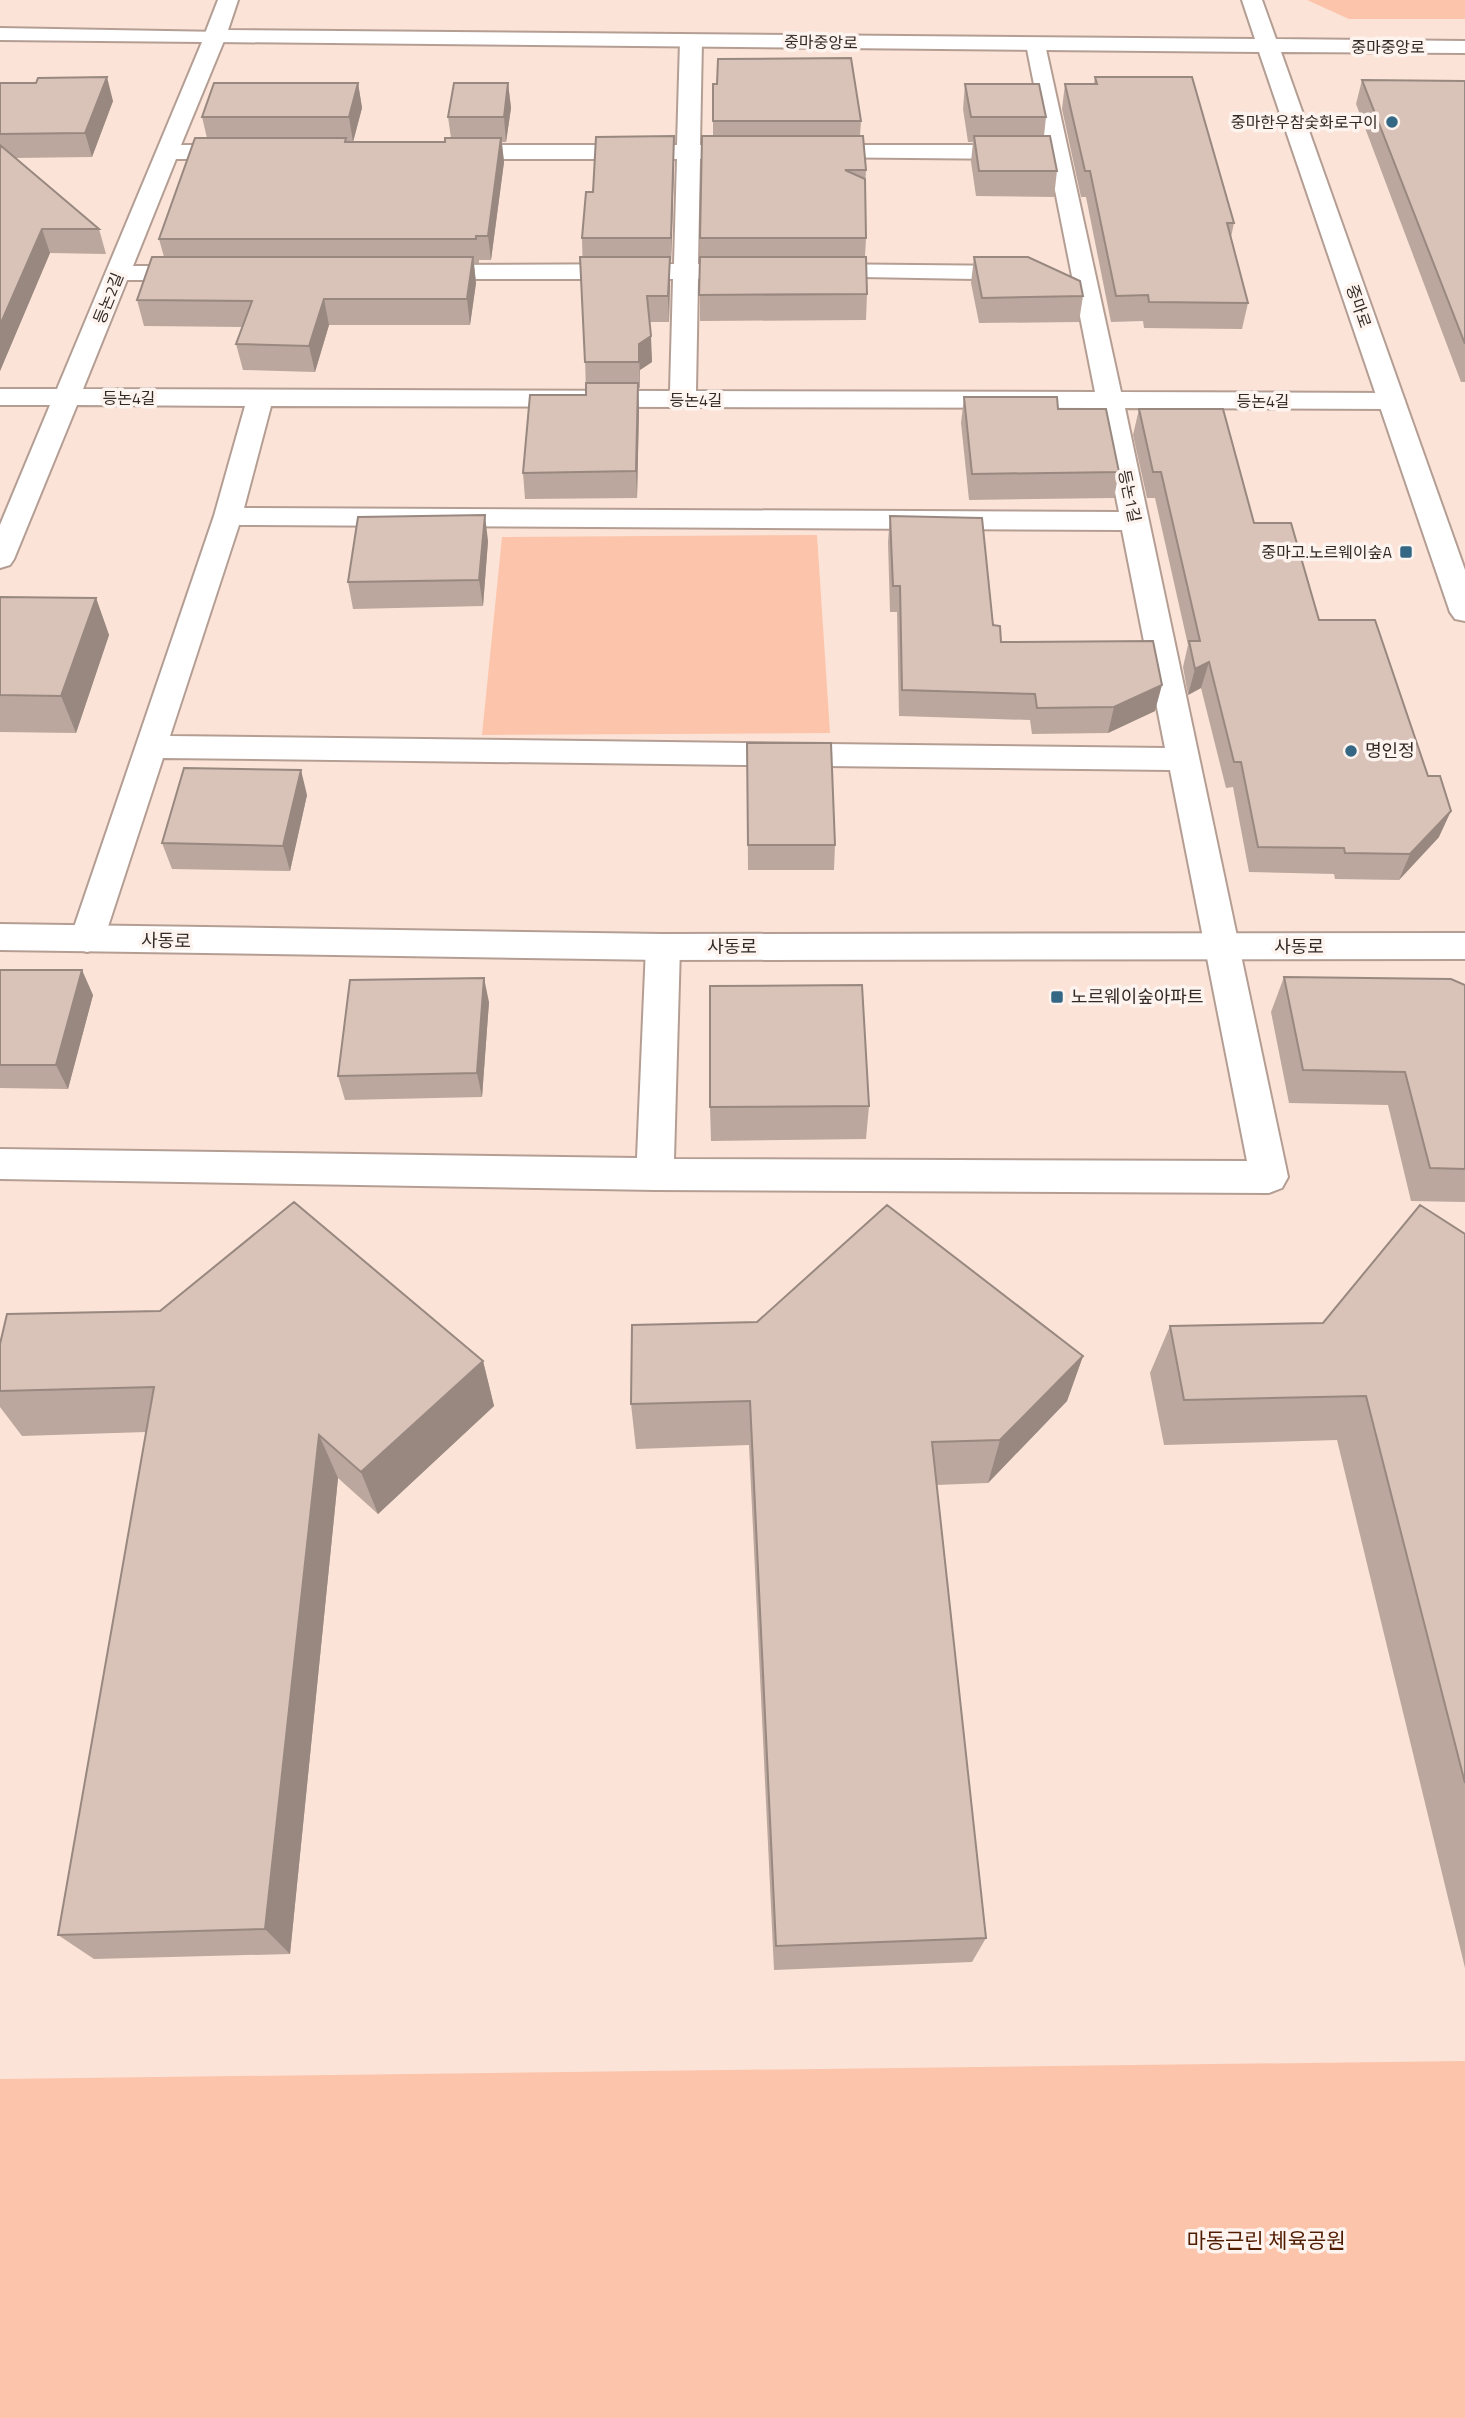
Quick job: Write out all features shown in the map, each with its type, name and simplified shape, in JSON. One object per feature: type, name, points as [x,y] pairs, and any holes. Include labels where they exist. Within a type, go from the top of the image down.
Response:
[{"type":"street","points":[[215,36],[228,0]]},
{"type":"street","name":"중마로","points":[[1252,0],[1465,612]]},
{"type":"street","name":"중마중앙로","points":[[0,34],[1037,44],[1273,57],[1465,47]]},
{"type":"street","name":"등논2길","points":[[0,559],[215,36]]},
{"type":"street","points":[[683,400],[691,41]]},
{"type":"street","name":"등논1길","points":[[655,1174],[1269,1177],[1037,44]]},
{"type":"street","name":"중마중앙로","points":[[1273,57],[1303,68]]},
{"type":"street","points":[[168,152],[264,152]]},
{"type":"street","points":[[429,152],[1059,152]]},
{"type":"street","points":[[118,274],[224,273]]},
{"type":"street","points":[[398,273],[1084,273]]},
{"type":"street","name":"등논4길","points":[[0,397],[1392,401]]},
{"type":"street","points":[[87,939],[228,516],[260,398]]},
{"type":"street","points":[[228,516],[1136,521]]},
{"type":"street","points":[[152,747],[1184,759]]},
{"type":"street","name":"사동로","points":[[0,937],[663,947],[1465,946]]},
{"type":"street","points":[[0,1164],[655,1174],[663,947]]},
{"type":"green space","points":[[1307,0],[1465,0],[1465,19],[1349,19]]},
{"type":"green space","points":[[817,535],[830,733],[482,735],[502,537]]},
{"type":"green space","name":"마동근린 체육공원","points":[[1465,2061],[1465,2418],[0,2418],[0,2079]]},
{"type":"building","points":[[851,58],[861,121],[713,121],[713,84],[717,84],[718,59]]},
{"type":"building","points":[[107,77],[85,133],[0,134],[0,83],[36,83],[38,78]]},
{"type":"building","points":[[1095,77],[1192,77],[1234,223],[1227,223],[1248,303],[1149,302],[1148,295],[1116,296],[1090,171],[1085,171],[1065,84],[1097,84]]},
{"type":"building","points":[[1362,80],[1465,81],[1465,344]]},
{"type":"building","points":[[214,83],[358,83],[349,117],[202,117]]},
{"type":"building","points":[[454,83],[508,83],[504,117],[448,117]]},
{"type":"building","points":[[965,84],[1039,84],[1046,117],[971,117]]},
{"type":"building","points":[[674,136],[671,238],[582,238],[586,192],[593,192],[596,137]]},
{"type":"building","points":[[702,136],[863,136],[866,170],[845,170],[865,179],[866,238],[700,238]]},
{"type":"building","points":[[974,136],[1050,136],[1057,171],[979,171]]},
{"type":"building","points":[[195,138],[346,138],[345,142],[445,142],[445,138],[501,138],[488,236],[476,236],[476,239],[159,239]]},
{"type":"building","points":[[0,145],[99,229],[42,229],[0,325]]},
{"type":"building","points":[[152,257],[473,257],[467,299],[324,299],[309,346],[236,344],[252,301],[137,300]]},
{"type":"building","points":[[580,257],[670,257],[668,296],[647,296],[651,336],[639,344],[639,362],[585,362]]},
{"type":"building","points":[[700,257],[866,257],[867,294],[699,295]]},
{"type":"building","points":[[974,257],[1028,257],[1080,281],[1083,296],[982,298]]},
{"type":"building","points":[[586,383],[638,383],[636,471],[523,473],[530,395],[586,395]]},
{"type":"building","points":[[964,397],[1057,397],[1058,409],[1106,409],[1119,472],[972,474]]},
{"type":"building","points":[[1139,409],[1223,409],[1254,523],[1291,523],[1319,620],[1375,620],[1428,776],[1440,776],[1451,811],[1410,854],[1345,853],[1344,848],[1258,847],[1241,762],[1234,762],[1209,662],[1195,669],[1189,641],[1200,641],[1161,472],[1153,472]]},
{"type":"building","points":[[485,515],[479,580],[348,582],[358,517]]},
{"type":"building","points":[[890,516],[982,518],[993,625],[1000,626],[1001,642],[1153,641],[1162,685],[1114,707],[1037,708],[1035,694],[902,690],[900,586],[893,586]]},
{"type":"building","points":[[0,597],[96,598],[61,696],[0,695]]},
{"type":"building","points":[[747,743],[831,743],[835,845],[748,845]]},
{"type":"building","points":[[184,768],[301,770],[283,846],[162,843]]},
{"type":"building","points":[[0,970],[82,970],[56,1065],[0,1065]]},
{"type":"building","points":[[1284,977],[1451,979],[1465,985],[1465,1169],[1430,1168],[1405,1072],[1303,1070]]},
{"type":"building","points":[[484,978],[477,1073],[338,1076],[350,980]]},
{"type":"building","points":[[862,985],[869,1106],[710,1107],[710,986]]},
{"type":"building","points":[[294,1202],[483,1361],[361,1472],[319,1435],[265,1929],[58,1935],[154,1387],[0,1391],[0,1344],[7,1314],[160,1311]]},
{"type":"building","points":[[887,1205],[1083,1356],[1000,1440],[932,1442],[986,1938],[776,1946],[750,1401],[631,1404],[632,1325],[757,1322]]},
{"type":"building","points":[[1420,1205],[1465,1234],[1465,1783],[1366,1396],[1184,1400],[1170,1326],[1323,1323]]},
{"type":"place","name":"중마한우참숯화로구이","points":[[1392,122]]},
{"type":"place","name":"중마고.노르웨이숲A","points":[[1406,552]]},
{"type":"place","name":"명인정","points":[[1351,751]]},
{"type":"place","name":"노르웨이숲아파트","points":[[1057,997]]}]
